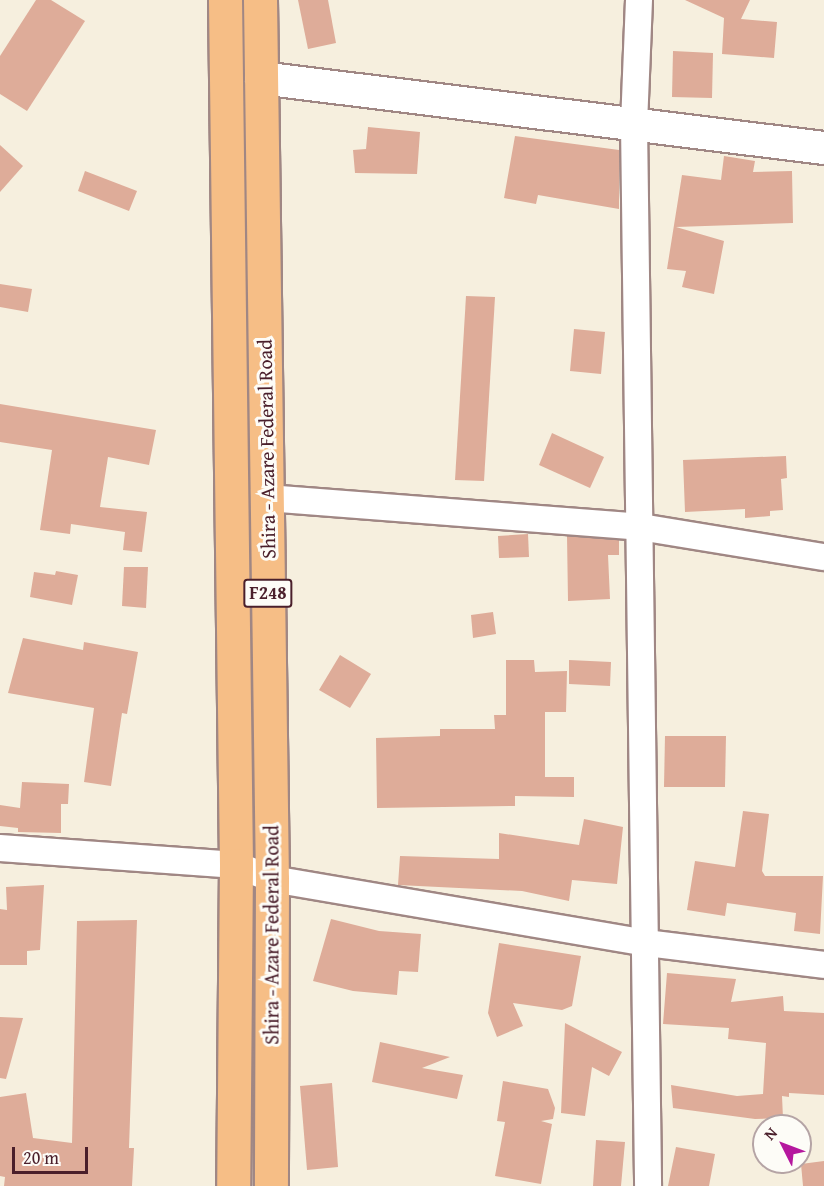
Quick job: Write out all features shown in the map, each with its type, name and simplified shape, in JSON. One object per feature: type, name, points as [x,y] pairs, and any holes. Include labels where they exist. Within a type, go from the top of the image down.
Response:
[{"type":"main road","name":"Shira - Azare Federal Road","points":[[225,0],[236,865],[233,1186]]},
{"type":"main road","name":"Shira - Azare Federal Road","points":[[260,0],[272,879],[271,1186]]},
{"type":"street","points":[[639,0],[634,124],[648,1186]]},
{"type":"street","points":[[261,78],[824,148]]},
{"type":"street","points":[[267,498],[640,527],[824,558]]},
{"type":"street","points":[[0,848],[236,865],[272,879],[646,943],[824,965]]},
{"type":"building","points":[[36,0],[51,0],[85,21],[27,111],[0,94],[0,56]]},
{"type":"building","points":[[298,0],[328,0],[336,43],[308,49]]},
{"type":"building","points":[[685,0],[750,0],[741,19],[777,22],[774,58],[722,54],[724,18]]},
{"type":"building","points":[[673,51],[713,53],[712,98],[672,97]]},
{"type":"building","points":[[368,127],[420,132],[417,174],[355,173],[353,150],[366,149]]},
{"type":"building","points":[[515,136],[619,150],[619,209],[538,195],[536,204],[504,198]]},
{"type":"building","points":[[0,145],[23,166],[0,192]]},
{"type":"building","points":[[724,156],[755,161],[753,172],[792,171],[793,223],[676,227],[724,241],[714,294],[682,287],[686,271],[667,269],[682,175],[721,180]]},
{"type":"building","points":[[85,171],[137,191],[129,211],[78,191]]},
{"type":"building","points":[[0,284],[32,289],[28,312],[0,307]]},
{"type":"building","points":[[466,296],[495,297],[484,481],[455,480]]},
{"type":"building","points":[[574,329],[605,332],[601,374],[570,371]]},
{"type":"building","points":[[0,404],[156,430],[149,465],[108,457],[100,507],[147,512],[142,552],[123,550],[125,532],[71,524],[70,534],[40,530],[52,450],[0,442]]},
{"type":"building","points":[[552,433],[604,457],[590,488],[539,465]]},
{"type":"building","points":[[786,456],[787,478],[781,479],[783,510],[770,511],[770,516],[745,518],[745,509],[685,512],[683,460]]},
{"type":"building","points":[[528,534],[529,557],[499,558],[498,536]]},
{"type":"building","points":[[567,536],[619,540],[619,555],[608,555],[610,599],[568,601]]},
{"type":"building","points":[[124,567],[148,567],[146,608],[122,606]]},
{"type":"building","points":[[56,571],[78,575],[72,605],[30,597],[34,572],[55,575]]},
{"type":"building","points":[[493,612],[496,634],[473,638],[471,615]]},
{"type":"building","points":[[23,638],[83,650],[84,642],[138,652],[127,714],[122,713],[111,786],[84,782],[94,708],[8,693]]},
{"type":"building","points":[[340,655],[371,674],[350,708],[319,690]]},
{"type":"building","points":[[506,660],[534,660],[535,672],[567,671],[566,712],[545,712],[545,777],[574,777],[574,797],[515,796],[515,806],[377,808],[376,738],[440,736],[440,729],[495,729],[494,715],[506,715]]},
{"type":"building","points":[[569,660],[611,662],[610,686],[569,684]]},
{"type":"building","points":[[665,736],[726,736],[725,787],[664,787]]},
{"type":"building","points":[[22,782],[69,784],[68,804],[61,804],[61,833],[18,832],[18,828],[0,826],[0,805],[20,808]]},
{"type":"building","points":[[743,811],[769,814],[762,871],[765,876],[823,876],[820,934],[794,931],[796,913],[727,903],[725,916],[687,910],[695,861],[735,867]]},
{"type":"building","points":[[584,819],[623,827],[617,884],[572,880],[569,901],[522,891],[398,885],[400,856],[499,859],[499,833],[579,845]]},
{"type":"building","points":[[44,885],[40,950],[27,951],[27,965],[0,965],[0,909],[7,910],[6,887]]},
{"type":"building","points":[[331,919],[379,931],[421,934],[418,972],[399,971],[397,995],[353,991],[313,981]]},
{"type":"building","points":[[137,920],[129,1148],[134,1148],[132,1186],[4,1186],[5,1177],[0,1176],[0,1097],[26,1093],[33,1138],[72,1143],[77,921]]},
{"type":"building","points":[[499,943],[581,956],[572,1006],[562,1010],[513,1003],[523,1026],[497,1037],[488,1013]]},
{"type":"building","points":[[667,973],[736,979],[731,1002],[783,996],[784,1011],[824,1013],[824,1095],[789,1093],[789,1097],[782,1096],[783,1114],[752,1114],[752,1119],[673,1108],[671,1085],[737,1096],[763,1094],[766,1043],[728,1039],[729,1028],[663,1024]]},
{"type":"building","points":[[0,1017],[23,1018],[6,1079],[0,1078]]},
{"type":"building","points":[[565,1023],[622,1052],[609,1076],[592,1067],[585,1116],[561,1113]]},
{"type":"building","points":[[380,1042],[450,1057],[422,1068],[463,1075],[457,1099],[372,1082]]},
{"type":"building","points":[[503,1081],[548,1089],[555,1108],[553,1119],[541,1121],[552,1124],[541,1184],[495,1176],[505,1122],[497,1121]]},
{"type":"building","points":[[332,1083],[338,1167],[307,1170],[300,1086]]},
{"type":"building","points":[[596,1140],[625,1142],[621,1186],[593,1186]]},
{"type":"building","points":[[676,1147],[715,1154],[709,1186],[668,1186]]},
{"type":"building","points":[[824,1161],[824,1186],[803,1186],[802,1174],[812,1174],[812,1163]]}]
